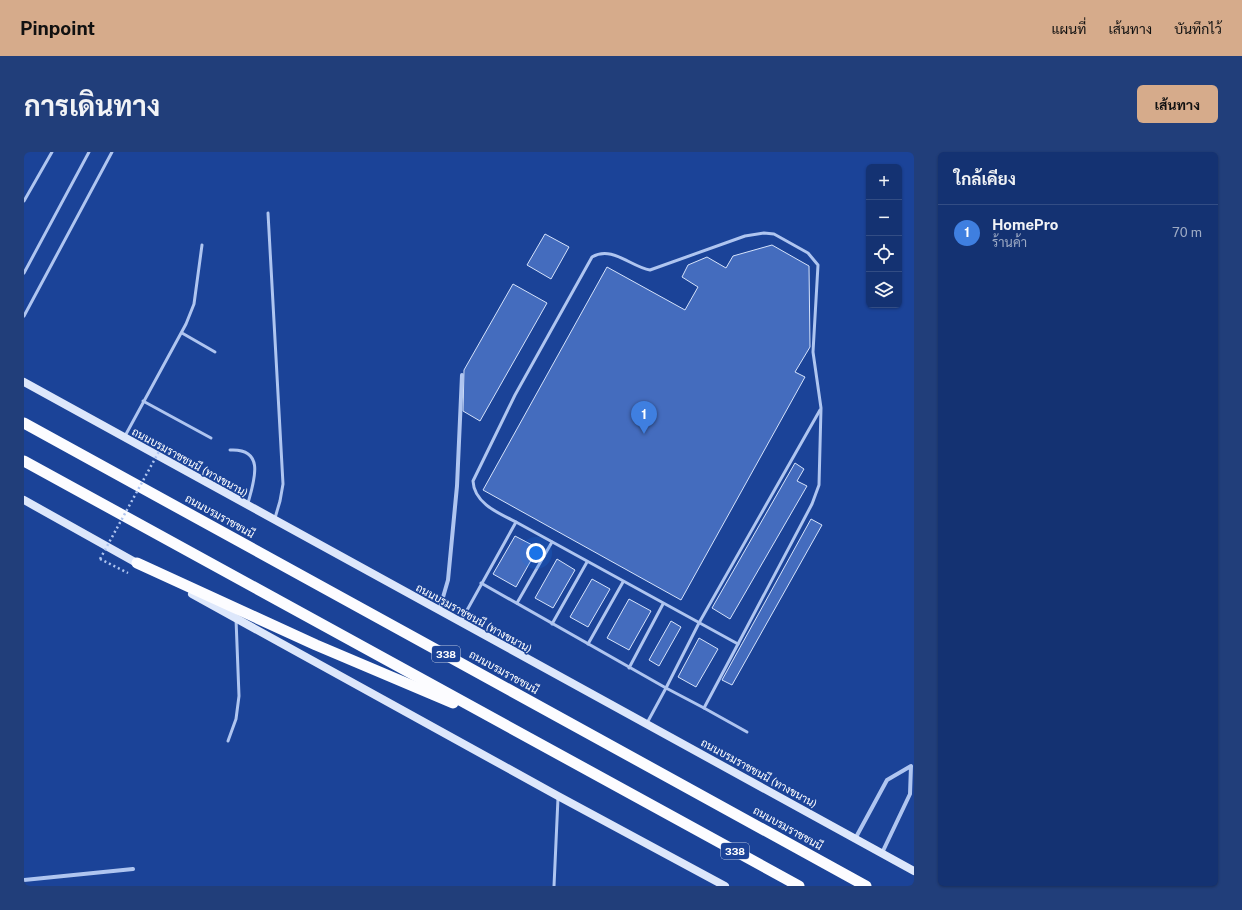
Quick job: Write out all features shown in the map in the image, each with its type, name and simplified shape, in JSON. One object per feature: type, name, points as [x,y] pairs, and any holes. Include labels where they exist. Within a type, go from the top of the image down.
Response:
[{"type":"highway","name":"ถนนบรมราชชนนี","points":[[24,423],[866,886]]},
{"type":"highway","name":"338","points":[[24,461],[799,886]]},
{"type":"highway","points":[[138,563],[316,645],[505,725]]},
{"type":"main road","name":"ถนนบรมราชชนนี (ทางขนาน)","points":[[24,382],[438,611],[914,871]]},
{"type":"main road","points":[[24,500],[558,796],[725,886]]},
{"type":"street","points":[[438,611],[448,580],[457,486],[462,375]]},
{"type":"street","points":[[855,839],[887,780],[912,764]]},
{"type":"street","points":[[882,854],[910,794],[912,764]]},
{"type":"street","points":[[24,880],[133,869]]},
{"type":"lane","points":[[24,201],[52,152]]},
{"type":"lane","points":[[24,273],[89,152]]},
{"type":"lane","points":[[24,316],[112,152]]},
{"type":"lane","points":[[268,213],[283,484],[280,501],[274,520]]},
{"type":"lane","points":[[704,708],[738,644],[812,504],[819,485],[821,408],[813,352],[818,265],[808,253],[774,234],[764,233],[745,236],[650,270],[640,268],[617,256],[603,253],[597,254],[592,257],[515,395],[473,480],[473,489],[478,498],[501,515],[738,644]]},
{"type":"lane","points":[[124,438],[143,401],[182,333],[194,304],[202,245]]},
{"type":"lane","points":[[182,333],[215,352]]},
{"type":"lane","points":[[24,376],[40,391]]},
{"type":"lane","points":[[143,401],[211,438]]},
{"type":"lane","points":[[647,724],[699,623],[821,408]]},
{"type":"lane","points":[[230,450],[241,449],[246,451],[252,456],[255,463],[255,475],[248,506]]},
{"type":"lane","points":[[460,623],[516,522]]},
{"type":"lane","points":[[517,603],[552,542]]},
{"type":"lane","points":[[552,624],[587,562]]},
{"type":"lane","points":[[588,644],[623,582]]},
{"type":"lane","points":[[481,583],[629,668],[747,732]]},
{"type":"lane","points":[[629,668],[663,604]]},
{"type":"lane","points":[[228,741],[236,719],[238,696],[236,618]]},
{"type":"lane","points":[[554,886],[558,796]]},
{"type":"path","points":[[100,559],[162,446]]},
{"type":"building","points":[[545,234],[569,247],[551,279],[527,265]]},
{"type":"building","points":[[772,245],[809,266],[810,347],[795,372],[805,377],[681,600],[483,490],[607,267],[685,310],[698,287],[682,277],[688,265],[707,257],[726,268],[733,256]]},
{"type":"building","points":[[513,284],[547,303],[480,421],[463,411],[464,370]]},
{"type":"building","points":[[795,463],[804,469],[797,481],[807,486],[730,619],[712,608]]},
{"type":"building","points":[[811,519],[822,525],[732,685],[722,680]]},
{"type":"building","points":[[515,536],[538,548],[516,587],[493,574]]},
{"type":"building","points":[[557,559],[575,570],[553,608],[535,598]]},
{"type":"building","points":[[592,579],[610,589],[588,627],[570,617]]},
{"type":"building","points":[[629,599],[651,611],[629,650],[607,638]]},
{"type":"building","points":[[671,621],[681,627],[659,666],[649,660]]},
{"type":"building","points":[[699,638],[718,649],[696,687],[678,677]]},
{"type":"place","name":"HomePro","points":[[644,434]]}]
